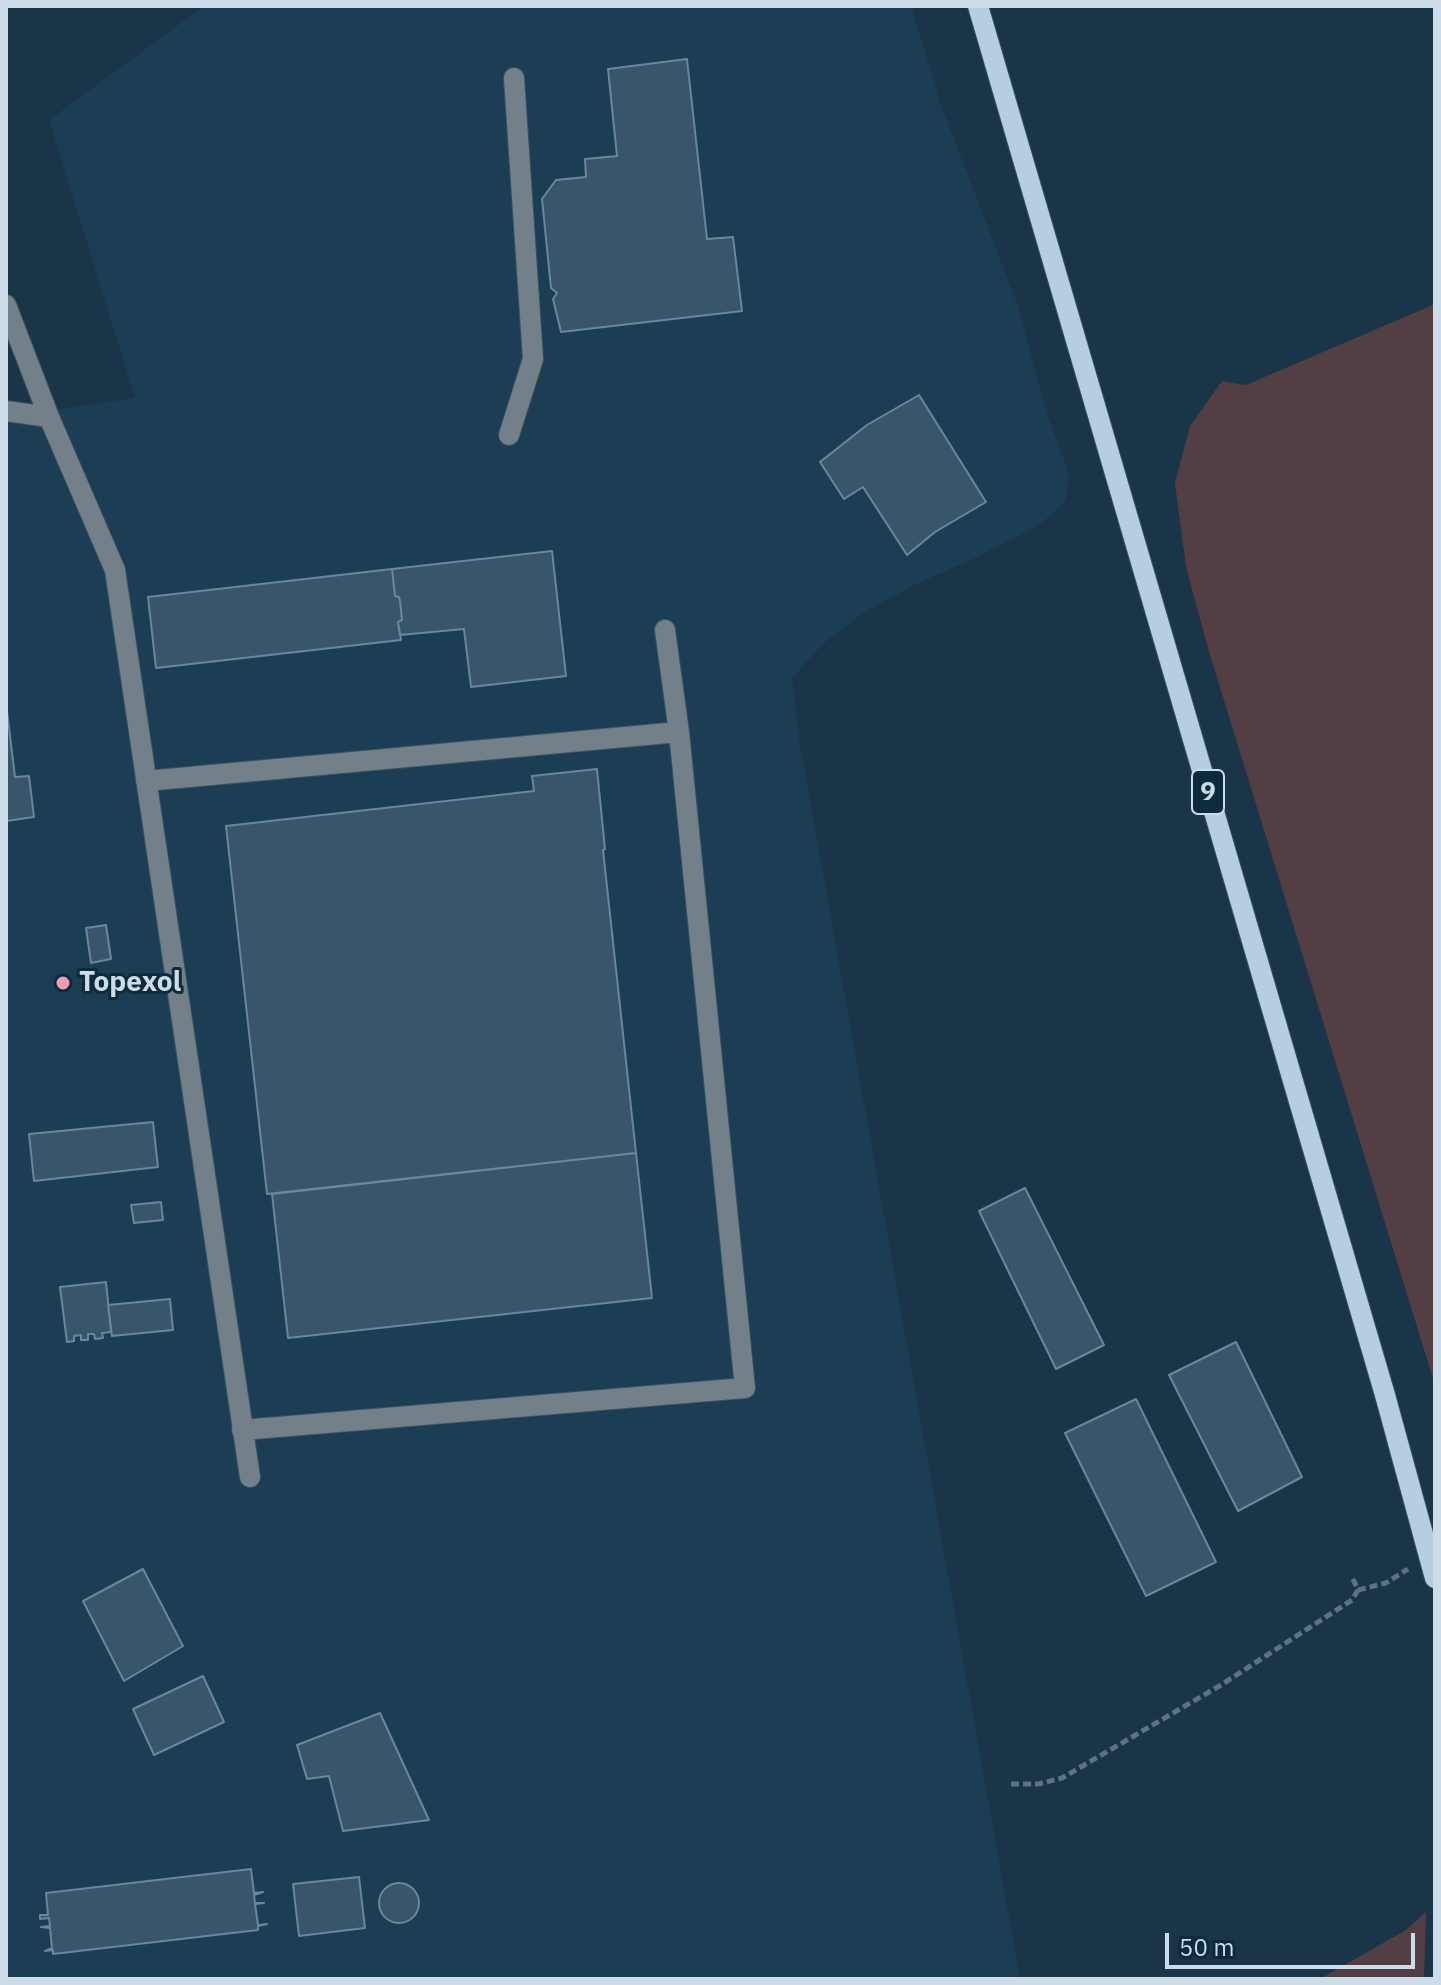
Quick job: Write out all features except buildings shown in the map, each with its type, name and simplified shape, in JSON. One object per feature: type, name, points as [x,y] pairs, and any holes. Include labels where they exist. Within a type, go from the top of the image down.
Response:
[{"type":"main road","name":"9","points":[[978,6],[1385,1395],[1435,1578]]},
{"type":"street","points":[[509,435],[533,359],[514,78]]},
{"type":"street","points":[[6,305],[49,417],[115,570],[250,1477]]},
{"type":"street","points":[[6,411],[49,417]]},
{"type":"street","points":[[242,1430],[745,1388],[679,732],[665,630]]},
{"type":"street","points":[[146,781],[679,732]]},
{"type":"path","points":[[1011,1784],[1038,1784],[1062,1778],[1115,1749],[1331,1615],[1352,1600],[1358,1590],[1386,1583],[1429,1552]]},
{"type":"path","points":[[1352,1577],[1358,1590]]},
{"type":"shaded area","points":[[204,6],[911,6],[940,102],[1018,306],[1045,407],[1069,475],[1066,501],[1039,525],[912,586],[862,614],[824,643],[792,678],[800,744],[1020,1979],[6,1979],[6,417],[135,398],[49,120]]},
{"type":"shaded area","points":[[1435,304],[1435,1385],[1210,655],[1186,567],[1175,483],[1190,426],[1222,381],[1246,385]]},
{"type":"shaded area","points":[[1426,1912],[1424,1979],[1320,1979],[1406,1930]]},
{"type":"place","name":"Topexol","points":[[63,983]]}]
